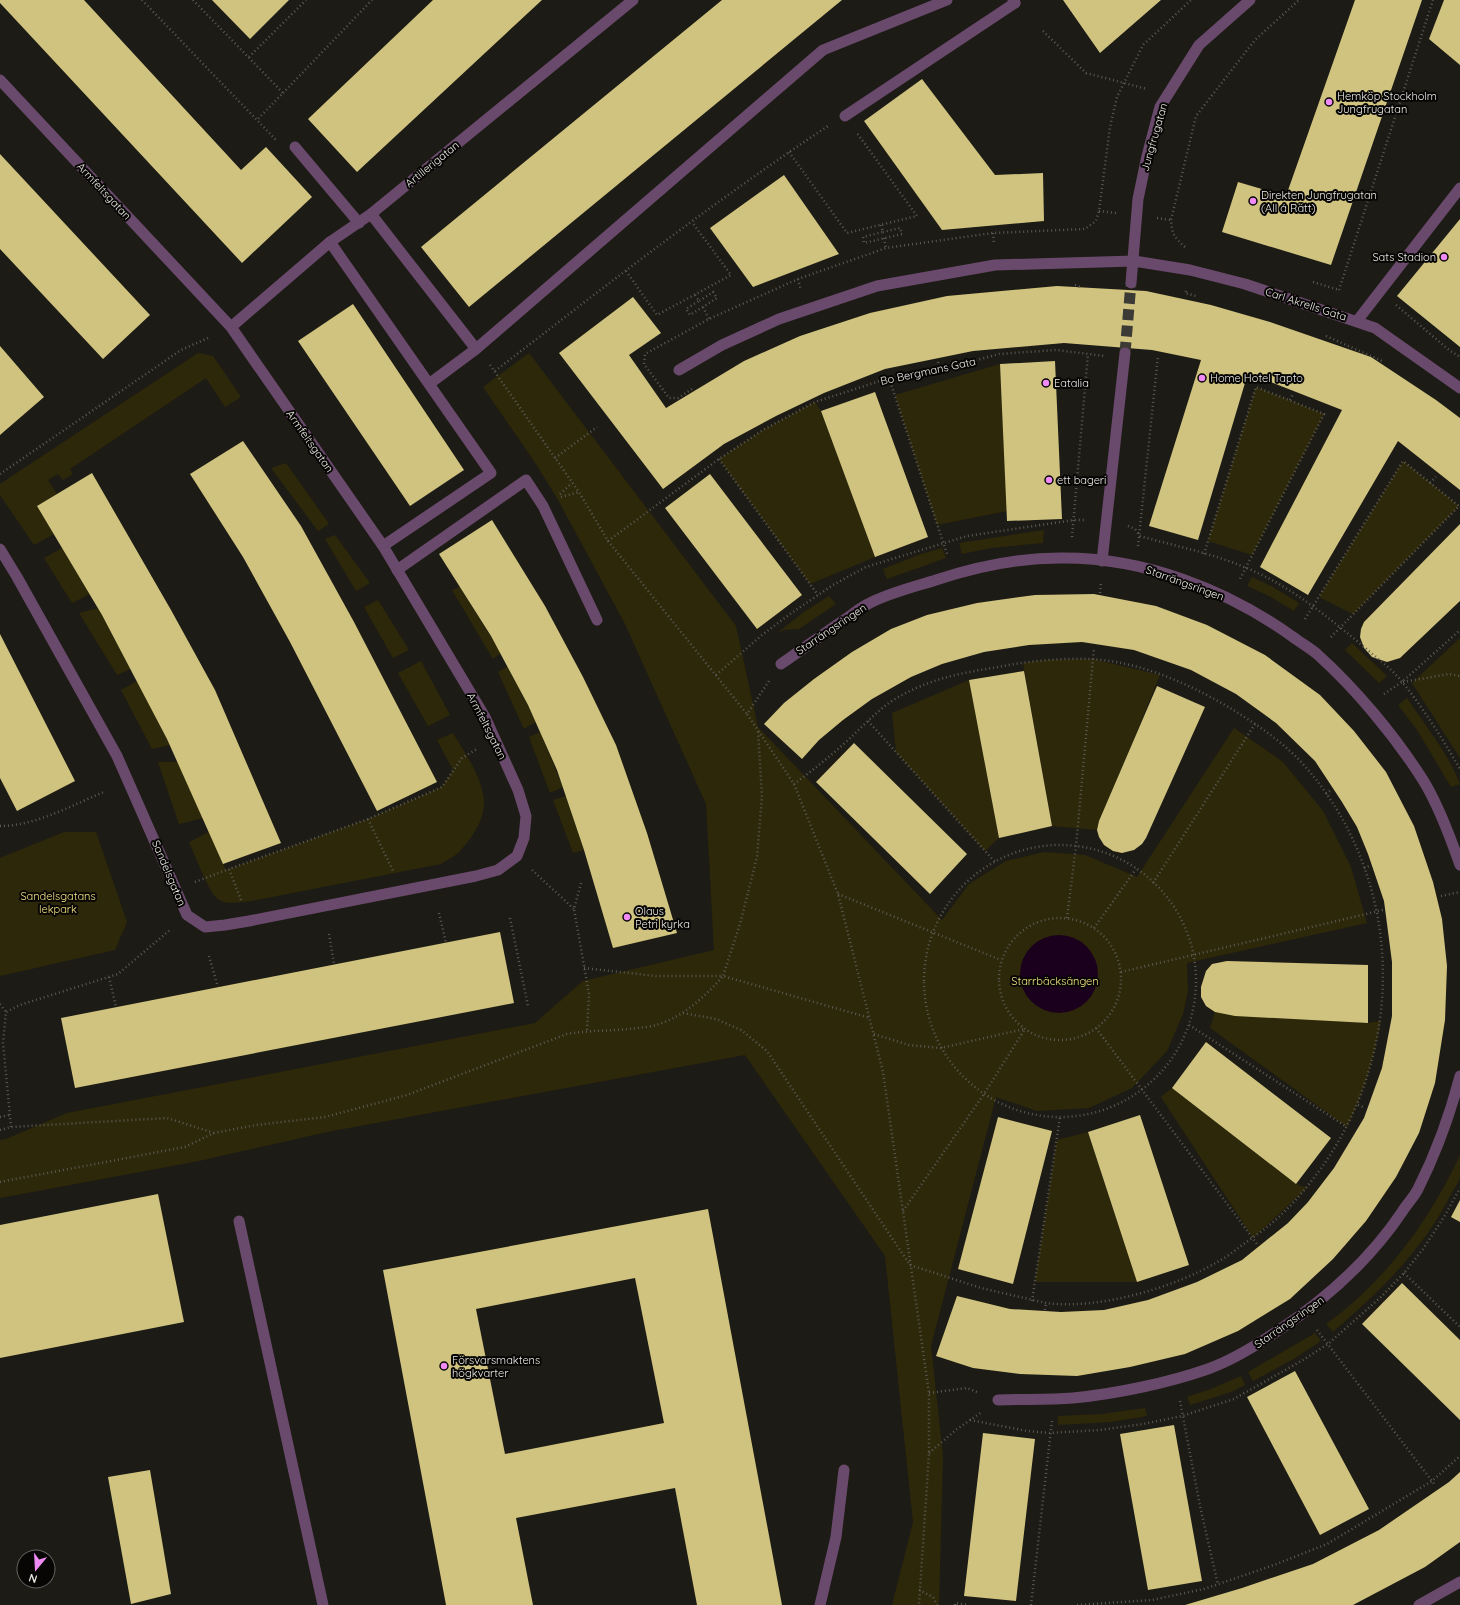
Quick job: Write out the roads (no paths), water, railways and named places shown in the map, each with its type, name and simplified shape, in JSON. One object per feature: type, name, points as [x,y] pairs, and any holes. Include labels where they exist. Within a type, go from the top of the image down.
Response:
[{"type":"street","name":"Artillerigatan","points":[[231,327],[330,242],[360,223],[633,0]]},
{"type":"street","points":[[429,384],[476,349],[823,50],[947,0]]},
{"type":"street","name":"Jungfrugatan","points":[[1131,283],[1138,198],[1160,107],[1199,45],[1250,0]]},
{"type":"street","points":[[845,116],[1014,1]]},
{"type":"street","name":"Armfeltsgatan","points":[[0,80],[231,327],[383,546],[485,717],[518,790],[526,816],[524,838],[516,856]]},
{"type":"street","points":[[295,147],[360,223]]},
{"type":"street","points":[[1357,321],[1460,188]]},
{"type":"street","points":[[371,214],[476,349]]},
{"type":"street","points":[[330,242],[491,473],[383,546]]},
{"type":"street","points":[[678,370],[722,345],[779,319],[876,286],[995,265],[1134,261]]},
{"type":"street","name":"Carl Akrells Gata","points":[[1134,261],[1190,270],[1245,284],[1375,328],[1460,388]]},
{"type":"street","points":[[1102,561],[1125,356]]},
{"type":"street","points":[[397,570],[526,480],[543,506],[597,620]]},
{"type":"street","name":"Sandelsgatan","points":[[0,549],[18,577],[116,756],[187,915],[205,927],[249,921],[476,876],[498,870],[516,856]]},
{"type":"street","name":"Starrängsringen","points":[[781,664],[868,604],[954,574],[1001,564],[1060,558],[1102,561],[1143,567],[1194,584],[1229,599],[1274,623],[1315,653],[1342,678],[1398,745],[1423,780],[1438,808],[1460,865]]},
{"type":"street","name":"Starrängsringen","points":[[998,1400],[1072,1398],[1121,1391],[1208,1369],[1246,1352],[1304,1314],[1336,1287],[1367,1257],[1393,1225],[1417,1190],[1440,1136],[1453,1101],[1460,1076]]},
{"type":"street","points":[[239,1222],[323,1605]]},
{"type":"street","points":[[820,1605],[836,1538],[844,1470]]},
{"type":"street","points":[[1419,1605],[1460,1582]]},
{"type":"tunnel","points":[[1125,353],[1131,283]]},
{"type":"place","name":"Hemköp Stockholm Jungfrugatan","points":[[1329,102]]},
{"type":"place","name":"Direkten Jungfrugatan (All á Rätt)","points":[[1253,201]]},
{"type":"place","name":"Sats Stadion","points":[[1444,257]]},
{"type":"place","name":"Home Hotel Tapto","points":[[1202,378]]},
{"type":"place","name":"Eatalia","points":[[1046,383]]},
{"type":"place","name":"ett bageri","points":[[1049,480]]},
{"type":"place","name":"Olaus Petri kyrka","points":[[627,917]]},
{"type":"place","name":"Försvarsmaktens högkvarter","points":[[444,1366]]},
{"type":"park label","name":"Sandelsgatans lekpark","points":[[58,902]]},
{"type":"park label","name":"Starrbäcksängen","points":[[1055,981]]}]
